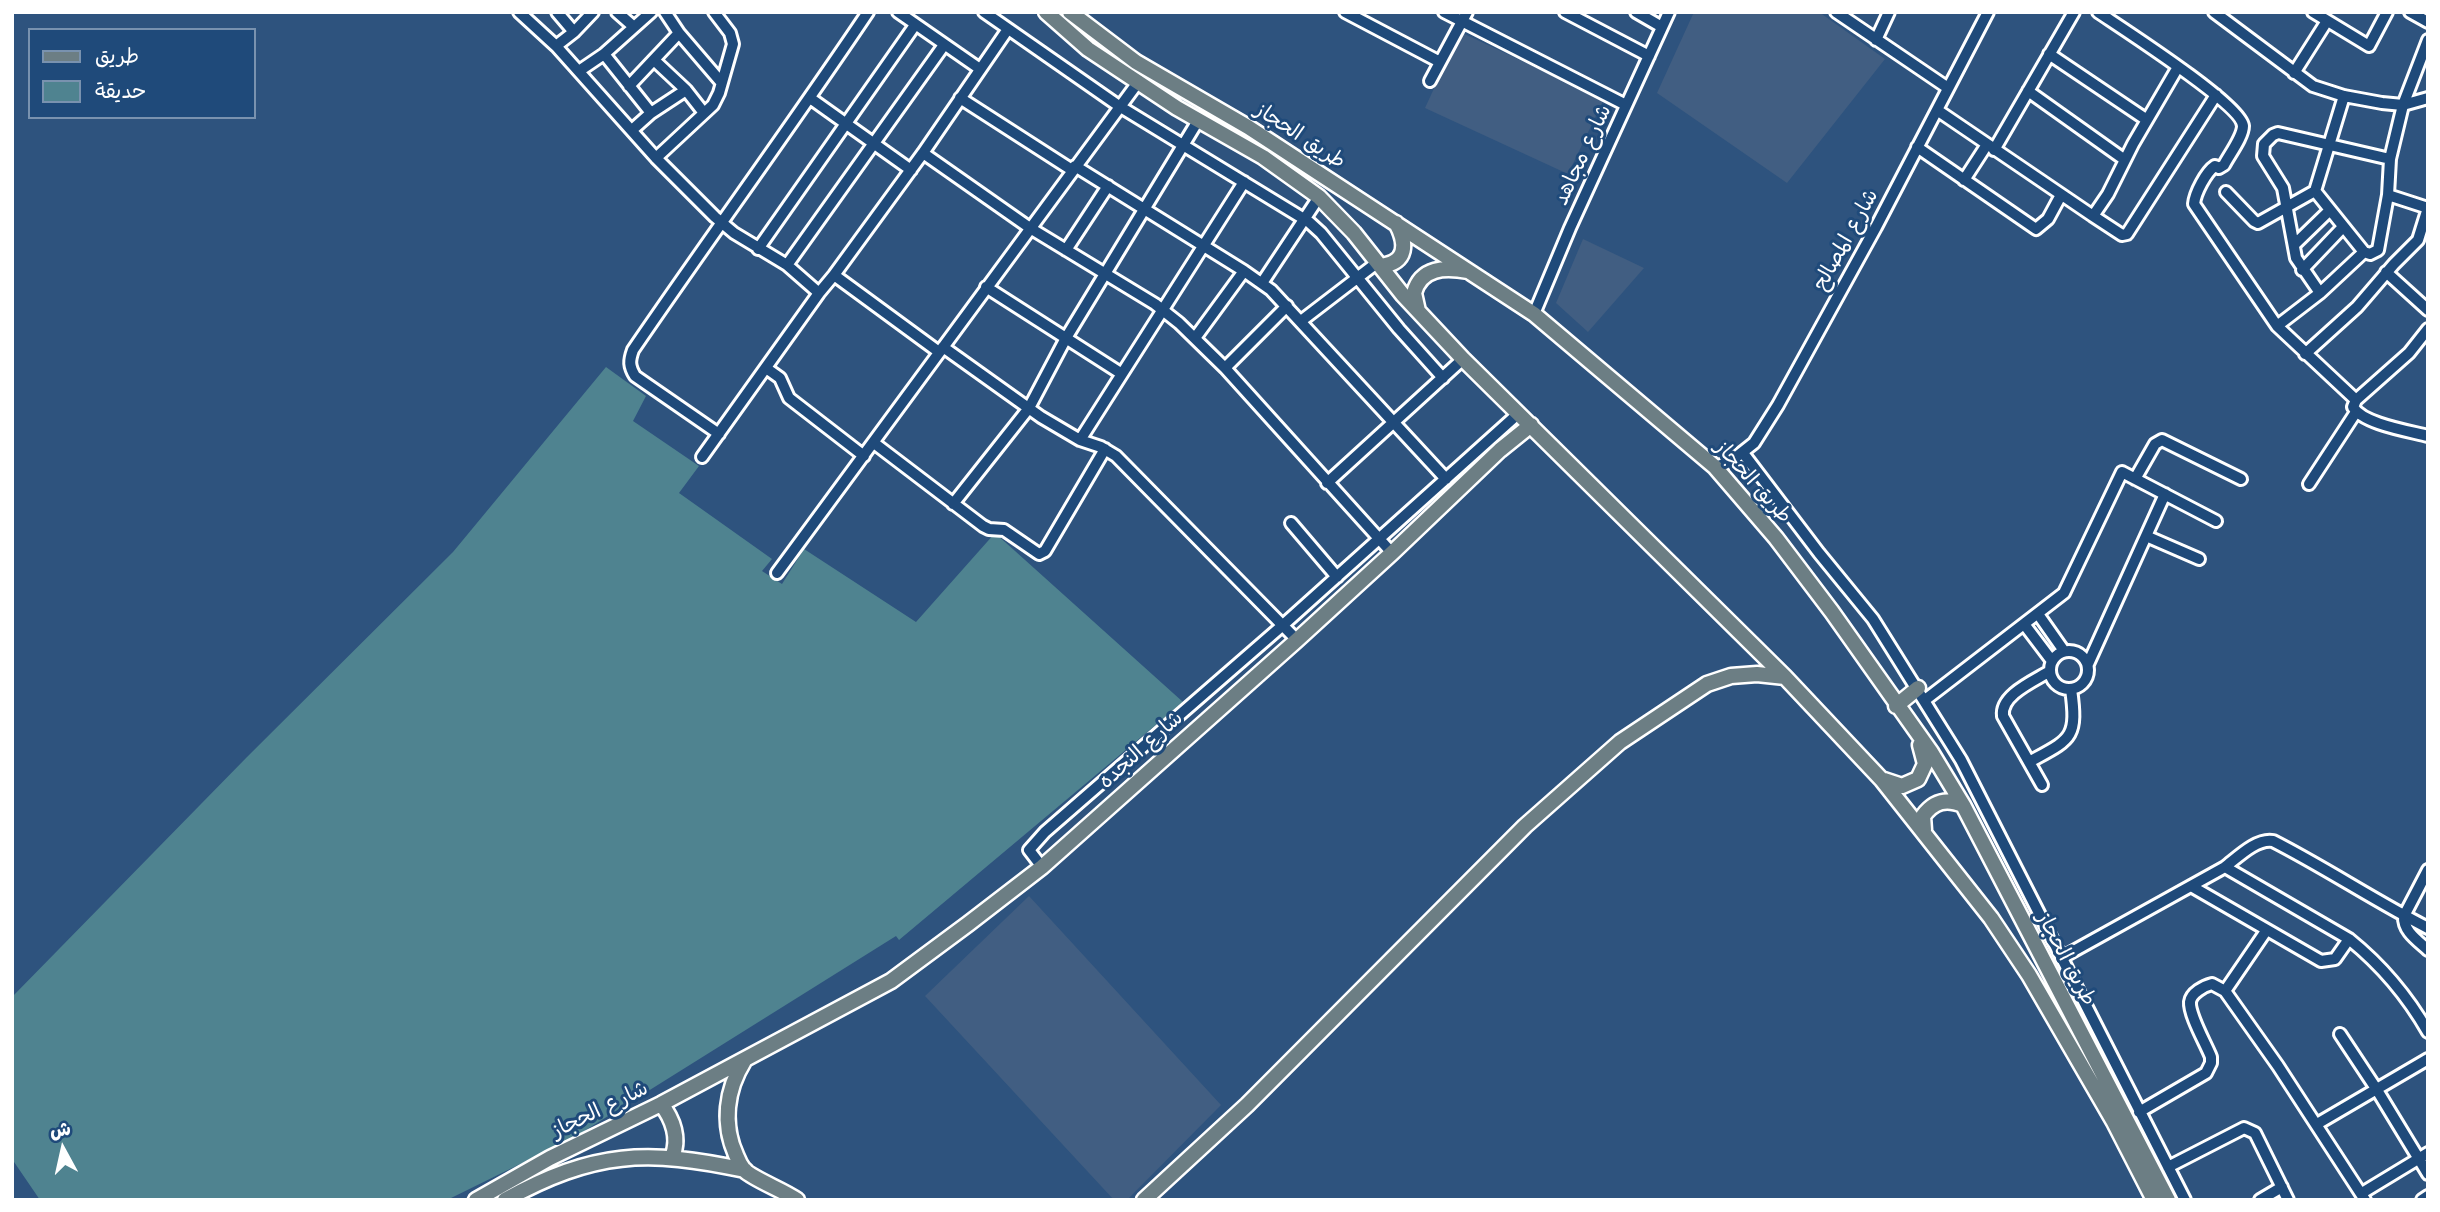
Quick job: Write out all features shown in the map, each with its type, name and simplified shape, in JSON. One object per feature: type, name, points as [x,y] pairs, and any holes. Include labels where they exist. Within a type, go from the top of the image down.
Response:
[{"type":"main road","name":"طريق الحجاز","points":[[1046,12],[1088,49],[1177,108],[1263,157],[1319,197],[1347,225],[1419,313],[1463,359],[1786,677],[1882,780],[1992,918],[2029,975],[2114,1122],[2154,1200]]},
{"type":"main road","name":"طريق الحجاز","points":[[1070,12],[1136,62],[1248,127],[1534,314],[1715,467],[1784,549],[1832,612],[1917,733],[1963,805],[2168,1200]]},
{"type":"main road","points":[[1379,264],[1392,264],[1404,248],[1403,237],[1396,222]]},
{"type":"main road","points":[[1419,313],[1414,293],[1425,276],[1447,268],[1472,272]]},
{"type":"main road","name":"شارع النجده","points":[[744,1059],[891,981],[1042,867],[1297,640],[1495,454],[1531,425]]},
{"type":"main road","points":[[1144,1200],[1247,1105],[1525,825],[1619,742],[1707,684],[1731,676],[1757,674],[1786,677]]},
{"type":"main road","points":[[1896,706],[1921,694]]},
{"type":"main road","points":[[1882,780],[1902,786],[1918,779],[1925,764],[1917,733]]},
{"type":"main road","points":[[1924,830],[1923,816],[1936,803],[1945,801],[1963,805]]},
{"type":"main road","points":[[744,1059],[730,1091],[727,1115],[733,1149],[745,1170]]},
{"type":"main road","name":"شارع الحجاز","points":[[476,1200],[550,1158],[661,1104],[744,1059]]},
{"type":"main road","points":[[661,1104],[674,1130],[676,1144],[672,1157]]},
{"type":"main road","name":"شارع الحجاز","points":[[505,1200],[564,1171],[601,1160],[672,1157],[745,1170],[797,1200]]},
{"type":"street","points":[[519,12],[556,46],[656,158],[720,222],[758,249],[787,265],[819,293]]},
{"type":"street","points":[[557,12],[574,32]]},
{"type":"street","points":[[556,46],[593,12]]},
{"type":"street","points":[[617,12],[634,27]]},
{"type":"street","points":[[579,71],[604,54],[651,12]]},
{"type":"street","points":[[665,12],[679,33],[721,82]]},
{"type":"street","points":[[656,158],[713,105],[719,93],[733,44],[730,33],[714,12]]},
{"type":"street","points":[[719,434],[635,376],[630,369],[629,360],[633,350],[720,222],[746,191],[868,12]]},
{"type":"street","points":[[898,12],[981,69]]},
{"type":"street","points":[[984,12],[1119,106],[1304,219],[1321,233],[1399,329],[1443,378]]},
{"type":"street","points":[[1345,12],[1440,62]]},
{"type":"street","points":[[1444,12],[1465,17],[1626,105]]},
{"type":"street","points":[[1565,12],[1649,56]]},
{"type":"street","points":[[1636,12],[1662,27]]},
{"type":"street","name":"شارع مجاهد","points":[[1534,314],[1669,12]]},
{"type":"street","points":[[1836,12],[1948,88]]},
{"type":"street","points":[[1876,40],[1889,12]]},
{"type":"street","name":"شارع المصالح","points":[[1715,467],[1743,453],[1754,443],[1778,405],[1876,227],[1988,12]]},
{"type":"street","points":[[1964,180],[1990,148],[2028,91],[2074,12]]},
{"type":"street","points":[[2098,12],[2216,94],[2239,117],[2243,128],[2224,165],[2210,169],[2194,204],[2277,326],[2356,400]]},
{"type":"street","points":[[2214,12],[2313,86],[2344,96],[2382,103],[2403,104],[2428,98]]},
{"type":"street","points":[[2228,22],[2234,12]]},
{"type":"street","points":[[2313,12],[2369,46],[2387,12]]},
{"type":"street","points":[[2410,12],[2428,22]]},
{"type":"street","points":[[1430,81],[1465,17]]},
{"type":"street","points":[[2294,73],[2327,21]]},
{"type":"street","points":[[758,249],[915,25]]},
{"type":"street","points":[[702,457],[911,170],[1008,29]]},
{"type":"street","points":[[629,86],[679,33]]},
{"type":"street","points":[[2428,40],[2403,104],[2390,159],[2388,195],[2378,250],[2390,268],[2428,310]]},
{"type":"street","points":[[787,265],[944,45]]},
{"type":"street","points":[[604,54],[651,113]]},
{"type":"street","points":[[2049,54],[2147,120]]},
{"type":"street","points":[[654,60],[704,113]]},
{"type":"street","points":[[2093,216],[2108,194],[2178,67]]},
{"type":"street","points":[[777,573],[1139,81]]},
{"type":"street","points":[[632,130],[651,113],[685,90]]},
{"type":"street","points":[[2028,91],[2125,160]]},
{"type":"street","points":[[1937,110],[2122,235],[2127,234],[2216,94]]},
{"type":"street","points":[[2226,192],[2258,223],[2315,191],[2344,96]]},
{"type":"street","points":[[810,98],[911,170]]},
{"type":"street","points":[[960,99],[1073,168],[1108,186],[1262,283],[1287,306],[1446,480]]},
{"type":"street","points":[[953,503],[1029,408],[1066,338],[1199,119]]},
{"type":"street","points":[[2320,293],[2296,258],[2283,188],[2263,156],[2264,144],[2278,134],[2390,159]]},
{"type":"street","points":[[1917,147],[2036,229],[2048,219],[2061,195]]},
{"type":"street","points":[[923,153],[1030,228],[1163,310],[1225,368],[1392,553]]},
{"type":"street","points":[[1080,440],[1244,182]]},
{"type":"street","points":[[1066,250],[1108,186]]},
{"type":"street","points":[[2315,191],[2364,252],[2370,254],[2378,250]]},
{"type":"street","points":[[2305,354],[2357,307],[2418,240],[2428,208],[2388,195]]},
{"type":"street","points":[[1262,283],[1319,197]]},
{"type":"street","points":[[2294,245],[2330,211]]},
{"type":"street","points":[[2302,270],[2343,227]]},
{"type":"street","points":[[2418,240],[2428,248]]},
{"type":"street","points":[[2277,326],[2320,293],[2364,252]]},
{"type":"street","points":[[1301,321],[1379,264]]},
{"type":"street","points":[[1195,338],[1244,271]]},
{"type":"street","points":[[834,275],[1007,395],[1080,440],[1105,449],[1121,460],[1297,640]]},
{"type":"street","points":[[986,287],[1122,374]]},
{"type":"street","points":[[1225,368],[1287,306]]},
{"type":"street","points":[[2428,329],[2409,353],[2356,400],[2353,407],[2356,412],[2386,426],[2428,436]]},
{"type":"street","points":[[1327,482],[1463,359]]},
{"type":"street","points":[[766,368],[780,379],[789,398],[864,456]]},
{"type":"street","points":[[2309,484],[2356,412]]},
{"type":"street","points":[[1042,867],[1029,850],[1045,832],[1283,625],[1519,413]]},
{"type":"street","points":[[2135,479],[2155,444],[2162,440],[2241,479]]},
{"type":"street","points":[[874,443],[985,528],[1004,530],[1041,554],[1105,449]]},
{"type":"street","points":[[1743,453],[1873,619],[1961,760],[2185,1200]]},
{"type":"street","points":[[1921,694],[2024,624],[2064,593],[2122,472],[2216,521]]},
{"type":"street","points":[[2024,624],[2051,666],[2057,684],[2071,689],[2080,686],[2087,678],[2088,664],[2165,494]]},
{"type":"street","points":[[1291,523],[1337,577]]},
{"type":"street","points":[[2146,536],[2199,559]]},
{"type":"street","points":[[2038,614],[2064,651]]},
{"type":"street","points":[[2064,651],[2078,652],[2088,664]]},
{"type":"street","points":[[2042,785],[2003,716],[2003,707],[2007,700],[2051,666],[2064,651]]},
{"type":"street","points":[[2029,762],[2060,745],[2069,735],[2074,716],[2071,689]]},
{"type":"street","points":[[2061,958],[2225,867],[2259,843],[2268,840],[2322,866],[2428,928]]},
{"type":"street","points":[[2225,867],[2349,939],[2379,966],[2428,1032]]},
{"type":"street","points":[[2428,870],[2404,916],[2409,932],[2428,950]]},
{"type":"street","points":[[2190,886],[2321,961],[2335,960],[2349,939]]},
{"type":"street","points":[[2022,919],[2037,910]]},
{"type":"street","points":[[2225,991],[2266,931]]},
{"type":"street","points":[[2140,1112],[2206,1073],[2211,1057],[2190,1002],[2203,987],[2212,984],[2225,991],[2363,1196],[2423,1156]]},
{"type":"street","points":[[2340,1034],[2423,1156],[2428,1174]]},
{"type":"street","points":[[2317,1124],[2428,1059]]},
{"type":"street","points":[[2168,1167],[2244,1128],[2249,1129],[2255,1133],[2288,1200]]},
{"type":"street","points":[[2260,1200],[2282,1187]]},
{"type":"street","points":[[2422,1200],[2428,1196]]},
{"type":"shaded area","points":[[1694,12],[1819,12],[1885,59],[1787,183],[1657,93]]},
{"type":"shaded area","points":[[1460,32],[1604,99],[1568,174],[1425,108]]},
{"type":"shaded area","points":[[1583,239],[1644,268],[1588,332],[1556,303]]},
{"type":"shaded area","points":[[1029,896],[1221,1105],[1127,1200],[1114,1200],[925,996]]},
{"type":"green space","points":[[606,367],[646,396],[633,421],[699,466],[679,493],[772,559],[762,571],[782,584],[804,549],[916,622],[995,533],[1183,702],[899,940],[896,936],[573,1138],[447,1200],[40,1200],[12,1159],[12,997],[453,552]]}]
